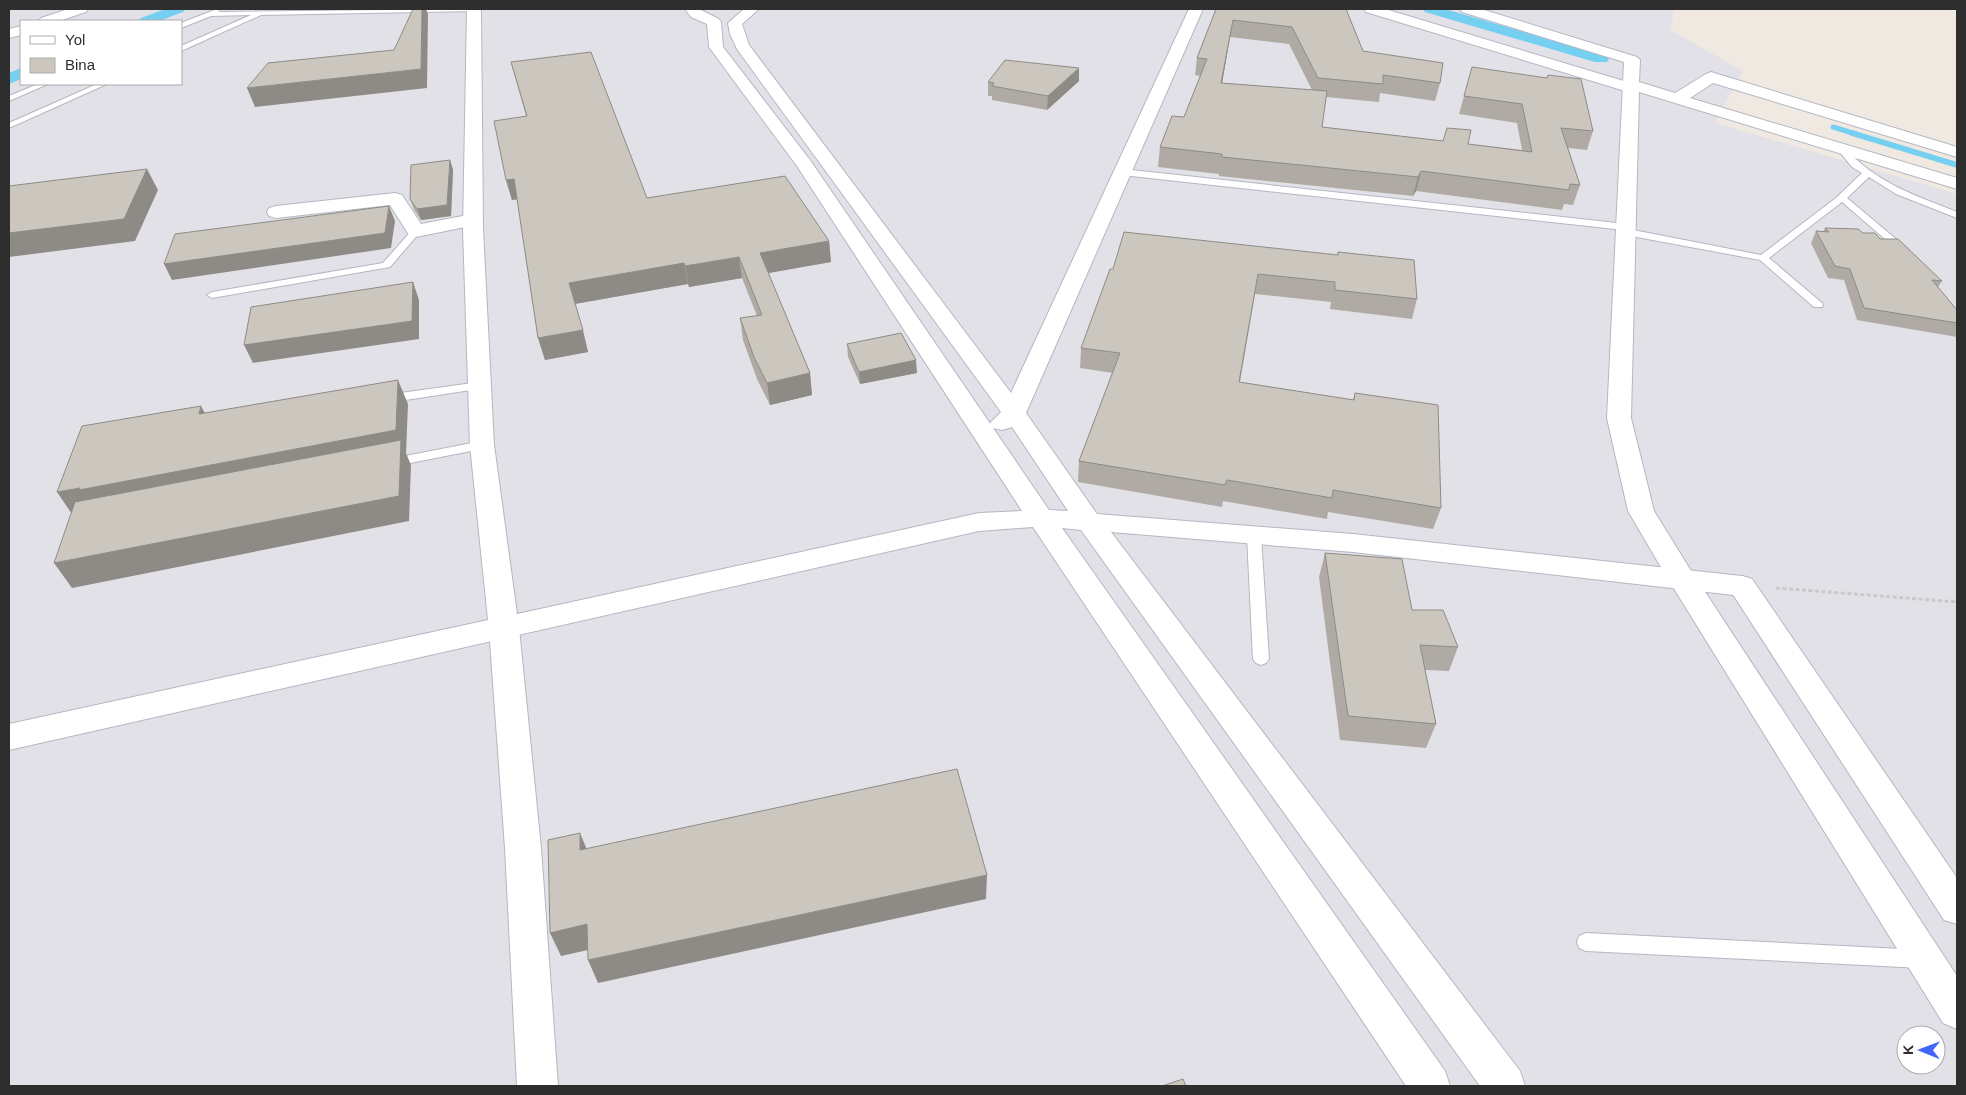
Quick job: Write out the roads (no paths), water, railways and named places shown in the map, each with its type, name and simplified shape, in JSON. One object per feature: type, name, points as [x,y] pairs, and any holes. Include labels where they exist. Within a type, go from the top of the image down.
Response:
[{"type":"street","points":[[49,20],[81,9]]},
{"type":"street","points":[[474,9],[473,220],[482,445],[504,628],[523,848],[538,1086]]},
{"type":"street","points":[[752,9],[735,22],[736,34],[742,46],[1014,413],[1089,522],[1505,1086]]},
{"type":"street","points":[[986,437],[1014,413],[1196,9]]},
{"type":"street","points":[[1371,9],[1957,184]]},
{"type":"street","points":[[1467,9],[1548,32],[1632,60],[1619,418],[1641,511],[1682,579],[1957,1010]]},
{"type":"street","points":[[713,13],[716,47],[804,164],[986,437],[1430,1086]]},
{"type":"street","points":[[1677,99],[1711,77],[1957,152]]},
{"type":"street","points":[[276,212],[395,199],[416,231],[473,220]]},
{"type":"street","points":[[9,737],[979,522],[1041,518],[1353,543],[1742,586],[1957,908]]},
{"type":"lane","points":[[182,26],[222,9]]},
{"type":"lane","points":[[182,49],[272,9]]},
{"type":"lane","points":[[210,14],[474,9]]},
{"type":"lane","points":[[9,99],[42,85]]},
{"type":"lane","points":[[9,126],[101,85]]},
{"type":"lane","points":[[1842,149],[1855,165],[1899,192],[1957,216]]},
{"type":"lane","points":[[1122,172],[1626,229],[1763,258],[1818,305]]},
{"type":"lane","points":[[1763,258],[1842,198],[1868,173]]},
{"type":"lane","points":[[1842,198],[1915,259]]},
{"type":"lane","points":[[212,295],[386,265],[416,231]]},
{"type":"lane","points":[[373,401],[480,386]]},
{"type":"lane","points":[[376,466],[482,445]]},
{"type":"lane","points":[[1254,536],[1261,659]]},
{"type":"lane","points":[[1586,942],[1925,960]]},
{"type":"waterway","points":[[149,20],[178,9]]},
{"type":"waterway","points":[[1430,9],[1601,59]]},
{"type":"waterway","points":[[9,79],[20,74]]},
{"type":"waterway","points":[[1833,127],[1856,134]]},
{"type":"waterway","points":[[1852,133],[1957,165]]}]
